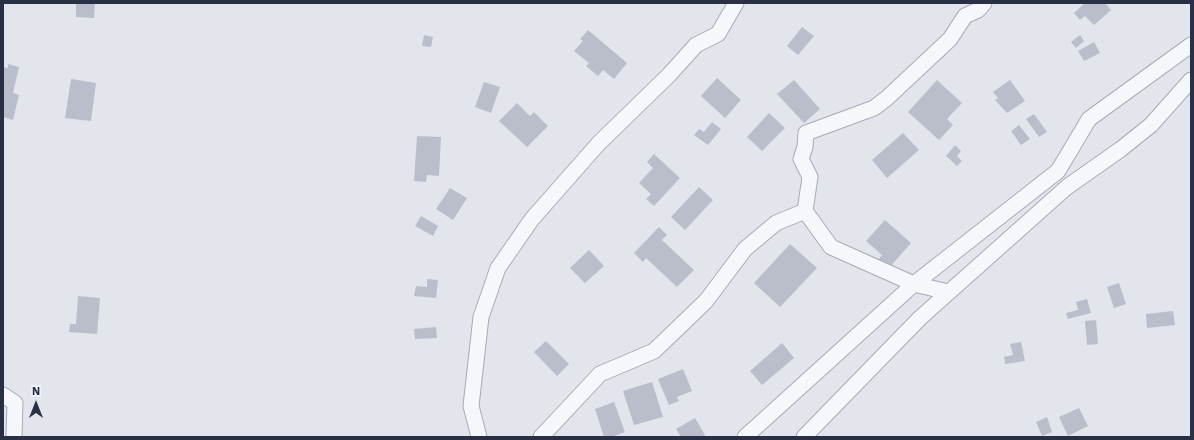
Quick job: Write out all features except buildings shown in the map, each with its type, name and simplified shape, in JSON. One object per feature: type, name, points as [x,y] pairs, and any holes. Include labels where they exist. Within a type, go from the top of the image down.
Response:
[{"type":"street","points":[[479,437],[471,406],[481,317],[498,268],[532,219],[599,143],[669,75],[696,45],[718,34],[736,3]]},
{"type":"street","points":[[948,292],[914,284],[831,247],[805,211],[810,177],[801,159],[805,147],[806,133],[820,126],[834,124],[874,108],[887,98],[950,39],[965,16],[978,10],[984,3]]},
{"type":"street","points":[[745,437],[914,284],[1058,171],[1089,119],[1191,45]]},
{"type":"street","points":[[804,437],[898,339],[948,292],[1067,187],[1121,149],[1151,125],[1191,80]]},
{"type":"street","points":[[541,437],[600,374],[654,351],[706,301],[745,250],[776,223],[805,211]]},
{"type":"street","points":[[3,395],[15,404],[14,437]]}]
